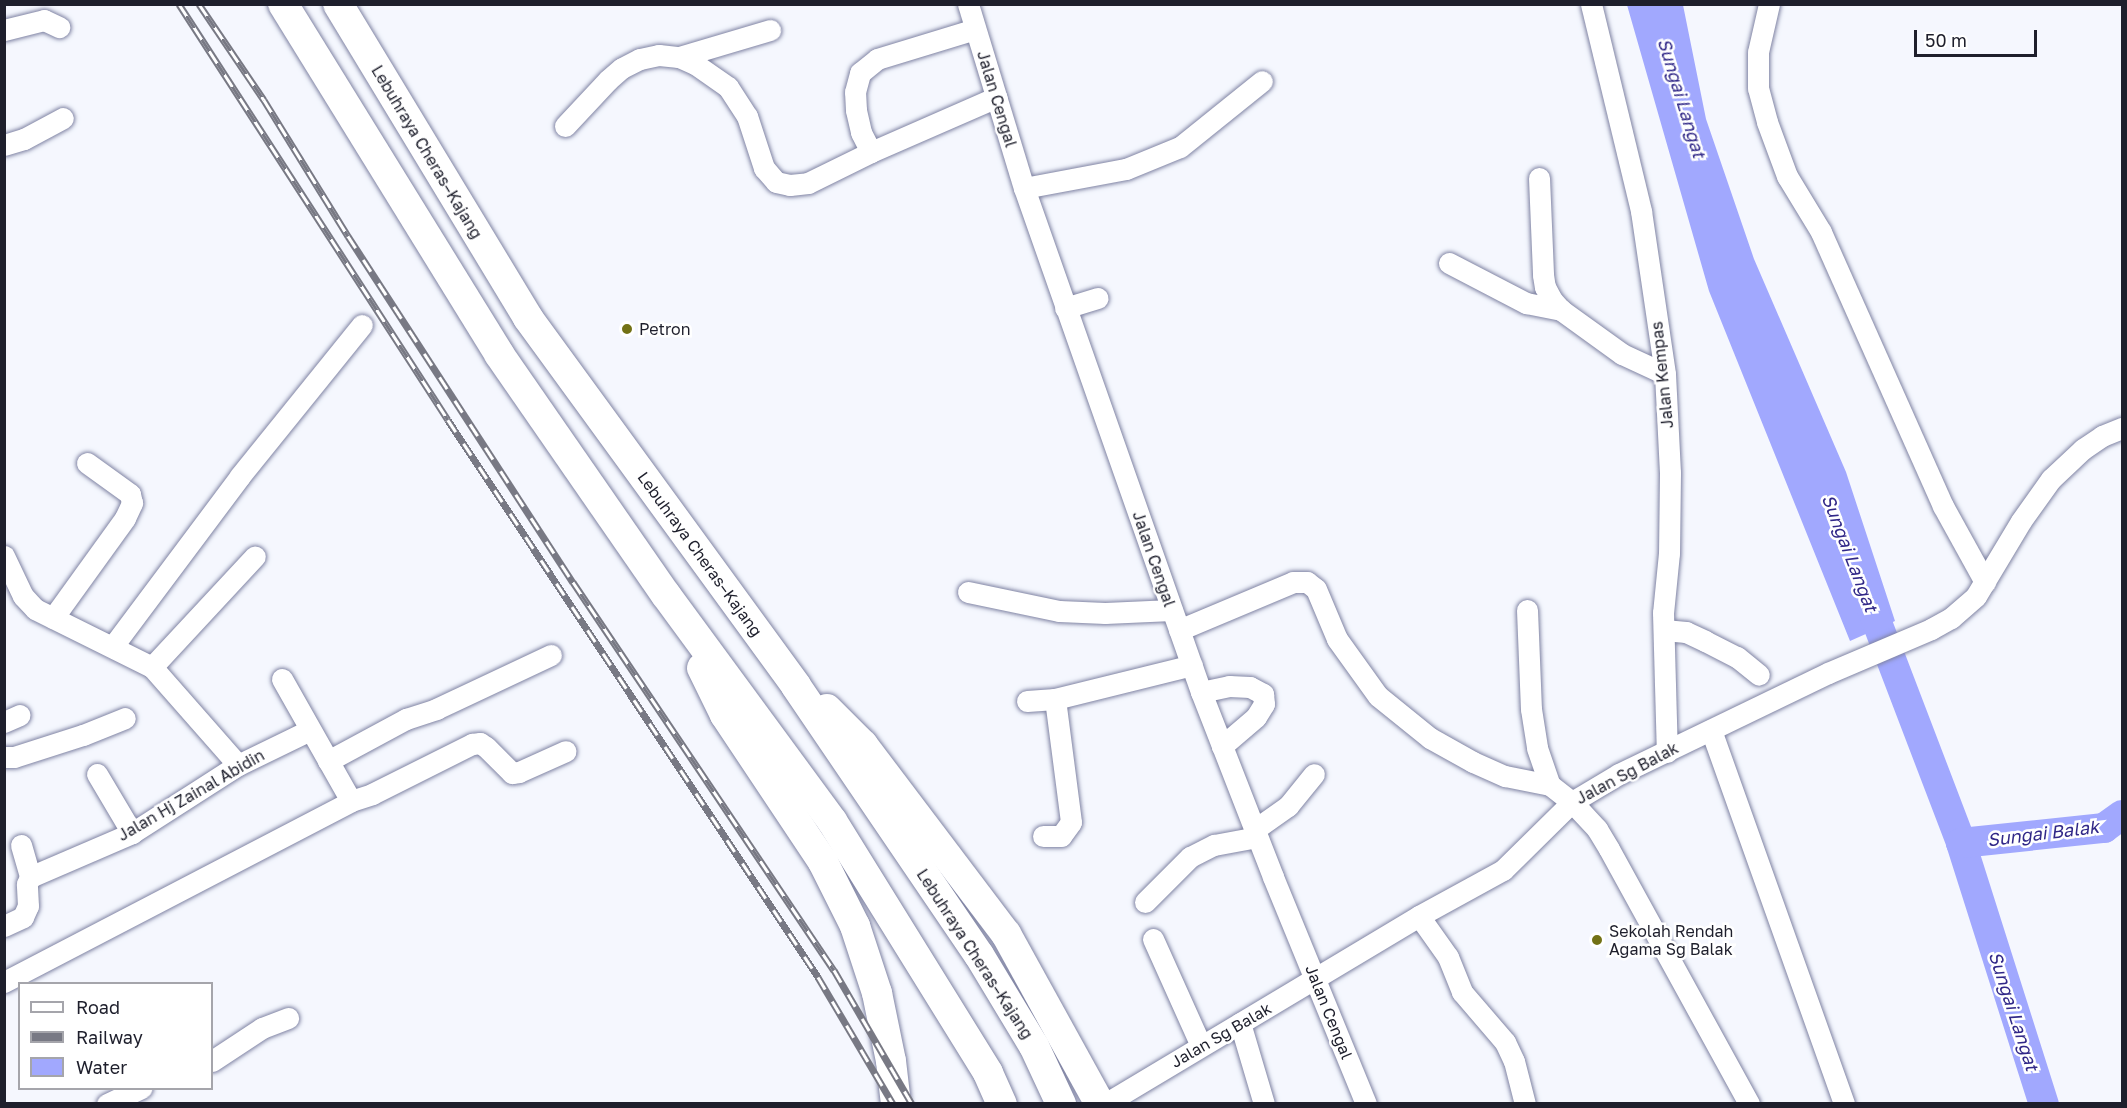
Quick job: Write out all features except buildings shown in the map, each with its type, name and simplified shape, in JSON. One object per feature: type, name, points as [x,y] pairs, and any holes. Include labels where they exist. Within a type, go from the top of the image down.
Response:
[{"type":"highway","points":[[283,4],[499,354],[666,596],[832,821],[988,1073],[1002,1104]]},
{"type":"highway","name":"Lebuhraya Cheras–Kajang","points":[[338,4],[528,318],[796,686],[979,955],[1034,1046],[1061,1104]]},
{"type":"highway","points":[[666,596],[725,715],[823,862],[855,926],[877,993],[891,1062],[896,1104]]},
{"type":"highway","points":[[796,686],[834,714],[863,744],[1006,934],[1102,1104]]},
{"type":"street","name":"Jalan Cengal","points":[[968,4],[1024,188],[1201,692],[1366,1104]]},
{"type":"street","name":"Jalan Kempas","points":[[1591,4],[1641,210],[1665,374],[1670,473],[1663,665],[1667,752]]},
{"type":"street","points":[[1769,4],[1758,52],[1758,87],[1767,122],[1787,176],[1821,232],[1943,506],[1985,582]]},
{"type":"street","points":[[4,30],[44,20],[58,27]]},
{"type":"street","points":[[871,152],[861,132],[856,110],[855,92],[861,73],[877,59],[975,29]]},
{"type":"street","points":[[679,57],[770,30]]},
{"type":"street","points":[[565,126],[622,68],[640,59],[659,55],[679,57],[695,64],[728,87],[740,101],[764,168],[776,182],[790,185],[808,183],[871,152],[997,97]]},
{"type":"street","points":[[1024,188],[1126,169],[1180,147],[1262,81]]},
{"type":"street","points":[[4,145],[24,139],[63,118]]},
{"type":"street","points":[[1539,178],[1545,288],[1562,310],[1633,361],[1665,374]]},
{"type":"street","points":[[1449,263],[1526,303],[1562,310]]},
{"type":"street","points":[[1065,308],[1097,298]]},
{"type":"street","points":[[113,646],[240,476],[362,325]]},
{"type":"street","name":"Jalan Sg Balak","points":[[1102,1104],[1316,980],[1419,916],[1503,870],[1572,802],[1619,774],[1828,673],[1931,629],[1964,609],[1985,582],[2021,520],[2050,479],[2083,449],[2102,436],[2122,428]]},
{"type":"street","points":[[53,618],[125,518],[132,502],[130,494],[87,463]]},
{"type":"street","points":[[4,556],[23,596],[35,609],[152,667],[238,765]]},
{"type":"street","points":[[152,667],[255,556]]},
{"type":"street","points":[[1179,630],[1293,582],[1307,582],[1316,590],[1337,639],[1355,668],[1378,696],[1430,738],[1473,762],[1505,776],[1550,785],[1572,802],[1597,829],[1609,849],[1749,1104]]},
{"type":"street","points":[[968,592],[1010,603],[1059,611],[1105,613],[1172,610]]},
{"type":"street","points":[[1527,610],[1531,709],[1537,748],[1550,785]]},
{"type":"street","points":[[1664,630],[1686,632],[1706,641],[1737,657],[1759,675]]},
{"type":"street","points":[[328,761],[406,719],[436,709],[551,655]]},
{"type":"street","points":[[1027,701],[1055,699],[1192,665]]},
{"type":"street","points":[[282,679],[351,801]]},
{"type":"street","points":[[1201,692],[1229,686],[1250,687],[1263,694],[1264,704],[1256,717],[1222,746]]},
{"type":"street","points":[[1043,836],[1061,836],[1071,822],[1055,699]]},
{"type":"street","points":[[4,757],[14,757],[83,735],[125,718]]},
{"type":"street","name":"Jalan Hj Zainal Abidin","points":[[30,877],[132,833],[238,765],[310,730]]},
{"type":"street","points":[[1711,730],[1844,1104]]},
{"type":"street","points":[[4,982],[351,801],[372,794],[472,744],[480,743],[486,747],[505,769],[512,773],[566,751]]},
{"type":"street","points":[[97,774],[132,833]]},
{"type":"street","points":[[1144,902],[1190,857],[1214,845],[1256,833],[1288,806],[1314,774]]},
{"type":"street","points":[[4,926],[23,917],[28,906],[27,884],[30,877],[21,845]]},
{"type":"street","points":[[1419,916],[1448,957],[1462,992],[1505,1042],[1514,1061],[1525,1104]]},
{"type":"street","points":[[1153,939],[1201,1046]]},
{"type":"street","points":[[213,1060],[262,1028],[288,1018]]},
{"type":"street","points":[[1240,1023],[1264,1104]]},
{"type":"street","points":[[107,1104],[142,1090]]},
{"type":"street","points":[[145,1090],[156,1104]]},
{"type":"water","points":[[1627,5],[1683,5],[1706,119],[1754,259],[1846,472],[1895,621],[1850,641],[1709,291]]},
{"type":"waterway","name":"Sungai Langat","points":[[1865,591],[1961,843],[2044,1104]]},
{"type":"waterway","name":"Sungai Balak","points":[[1961,843],[2104,828],[2122,815]]},
{"type":"railway","points":[[179,4],[448,420],[818,977],[893,1104]]},
{"type":"railway","points":[[199,4],[264,100],[348,236],[573,582],[834,970],[912,1104]]},
{"type":"place","name":"Petron","points":[[627,329]]},
{"type":"place","name":"Sekolah Rendah Agama Sg Balak","points":[[1597,940]]}]
